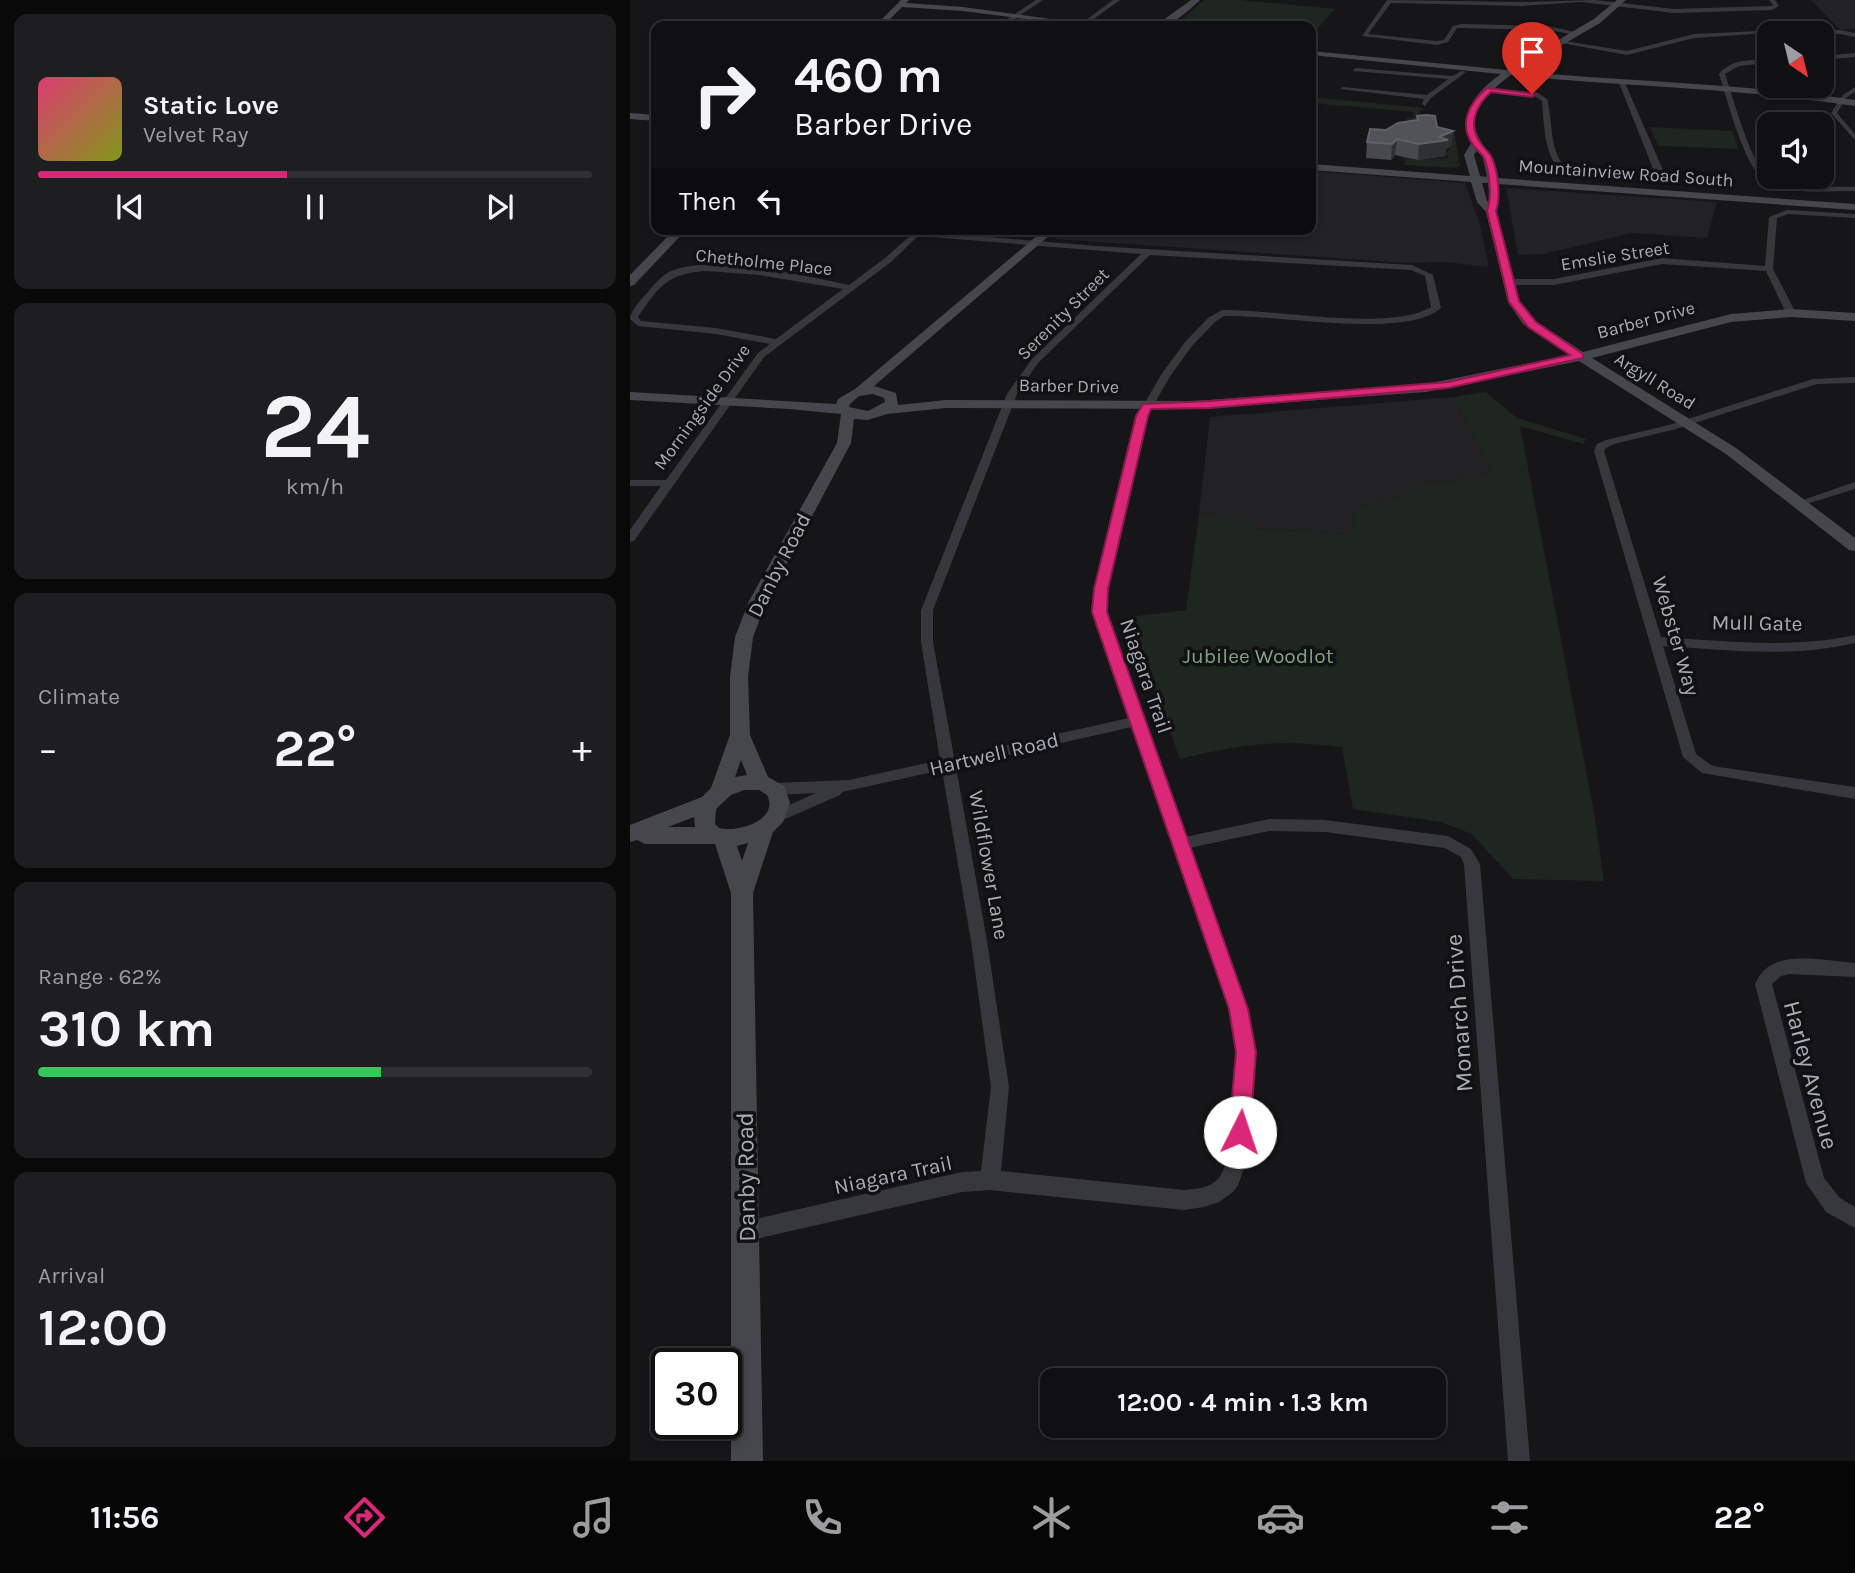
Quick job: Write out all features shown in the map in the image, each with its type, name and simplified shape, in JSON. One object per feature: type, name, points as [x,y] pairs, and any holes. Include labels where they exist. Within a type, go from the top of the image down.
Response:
[{"type":"street","points":[[1008,21],[1040,0]]},
{"type":"street","points":[[1088,21],[1117,0]]},
{"type":"street","points":[[1173,21],[1196,0]]},
{"type":"street","points":[[1576,33],[1542,28],[1461,26],[1455,27],[1446,41],[1437,43],[1364,35],[1390,1],[1528,4],[1574,0],[1619,2],[1679,11],[1772,8],[1776,6],[1772,0]]},
{"type":"street","name":"Argyll Road","points":[[1491,211],[1495,201],[1488,157],[1476,143],[1470,127],[1471,113],[1477,101],[1513,71],[1600,19],[1619,2]]},
{"type":"street","points":[[884,21],[902,3],[1053,21]]},
{"type":"street","points":[[1559,42],[1627,53],[1694,36],[1781,32],[1840,32],[1855,35]]},
{"type":"street","points":[[1316,52],[1622,83],[1798,94],[1855,103]]},
{"type":"street","points":[[1834,57],[1855,55]]},
{"type":"street","points":[[1337,96],[1363,57]]},
{"type":"street","points":[[1757,62],[1742,63],[1724,70],[1722,74],[1755,162],[1767,180],[1783,184],[1855,189]]},
{"type":"street","points":[[1355,69],[1454,78]]},
{"type":"street","points":[[1424,106],[1428,97],[1463,72]]},
{"type":"street","points":[[1489,90],[1538,95],[1545,100],[1548,134],[1556,161],[1562,168],[1656,173],[1659,170],[1622,83]]},
{"type":"street","points":[[1343,89],[1428,97]]},
{"type":"street","points":[[1855,89],[1842,100],[1834,113],[1855,138]]},
{"type":"street","points":[[630,116],[651,118]]},
{"type":"street","name":"Argyll Road","points":[[1476,143],[1469,155],[1482,202],[1491,211],[1514,302],[1527,320],[1579,356],[1737,455],[1855,546]]},
{"type":"street","name":"Mountainview Road South","points":[[1316,164],[1855,200]]},
{"type":"street","name":"Mountainview Road South","points":[[1491,177],[1855,207]]},
{"type":"street","points":[[1791,313],[1769,269],[1773,216],[1779,213],[1855,216]]},
{"type":"street","points":[[630,282],[676,235]]},
{"type":"street","name":"Morningside Drive","points":[[630,538],[761,355],[888,261],[915,235]]},
{"type":"street","name":"Niagara Trail","points":[[747,1231],[962,1182],[990,1180],[1184,1200],[1205,1199],[1224,1188],[1235,1173],[1246,1052],[1239,1009],[1100,612],[1101,589],[1147,406],[1174,364],[1210,320],[1222,313],[1376,321],[1427,316],[1436,308],[1429,275],[1418,269],[928,235]]},
{"type":"street","points":[[630,396],[670,401],[775,403],[845,412],[843,402],[1045,235]]},
{"type":"street","name":"Serenity Street","points":[[1007,404],[1035,362],[1148,252]]},
{"type":"street","name":"Emslie Street","points":[[1509,282],[1555,282],[1662,261],[1769,269]]},
{"type":"street","name":"Chetholme Place","points":[[776,342],[716,331],[648,325],[638,323],[633,317],[671,274],[691,268],[787,276],[850,288]]},
{"type":"street","name":"Barber Drive","points":[[845,412],[867,416],[883,411],[946,404],[1219,404],[1435,387],[1579,356],[1719,320],[1791,313],[1855,317]]},
{"type":"street","points":[[883,411],[892,403],[887,380],[899,358]]},
{"type":"street","points":[[1685,423],[1816,380],[1855,380]]},
{"type":"street","name":"Barber Drive","points":[[856,393],[874,390],[946,404]]},
{"type":"street","points":[[775,403],[856,393]]},
{"type":"street","name":"Wildflower Lane","points":[[990,1180],[1000,1087],[979,941],[927,642],[927,610],[1007,404]]},
{"type":"street","name":"Danby Road","points":[[714,797],[740,735],[739,677],[744,637],[758,601],[844,443],[883,411]]},
{"type":"street","name":"Danby Road","points":[[844,443],[845,412]]},
{"type":"street","name":"Webster Way","points":[[1685,423],[1611,442],[1601,446],[1599,451],[1657,641],[1686,748],[1698,764],[1719,772],[1855,793]]},
{"type":"street","points":[[630,483],[669,483]]},
{"type":"street","points":[[1800,503],[1855,485]]},
{"type":"street","name":"Mull Gate","points":[[1657,641],[1775,647],[1837,645],[1855,639]]},
{"type":"street","name":"Hartwell Road","points":[[767,786],[849,786],[1138,721]]},
{"type":"street","name":"Danby Road","points":[[740,735],[767,786]]},
{"type":"street","points":[[740,783],[767,786],[780,803],[769,823],[744,837],[668,833],[630,835],[740,783]]},
{"type":"street","name":"Hartwell Road","points":[[769,823],[849,786]]},
{"type":"street","points":[[714,797],[703,818],[705,828],[718,837]]},
{"type":"street","name":"Danby Road","points":[[747,1461],[742,893],[769,823]]},
{"type":"street","name":"Monarch Drive","points":[[1181,844],[1269,825],[1325,826],[1448,842],[1466,853],[1472,864],[1519,1461]]},
{"type":"street","name":"Danby Road","points":[[718,837],[742,893]]},
{"type":"street","name":"Harley Avenue","points":[[1855,970],[1789,966],[1770,972],[1764,977],[1763,984],[1816,1183],[1833,1205],[1855,1218]]},
{"type":"shaded area","points":[[1811,0],[1855,0],[1855,29],[1840,30]]},
{"type":"shaded area","points":[[1316,171],[1465,183],[1480,225],[1489,267],[1446,262],[1407,263],[1054,239],[1059,235],[1316,235]]},
{"type":"shaded area","points":[[1506,188],[1717,202],[1707,238],[1631,233],[1544,254],[1518,255]]},
{"type":"shaded area","points":[[1453,397],[1490,469],[1479,477],[1417,485],[1391,501],[1358,507],[1350,534],[1250,528],[1250,520],[1199,514],[1210,417]]},
{"type":"green space","points":[[1204,0],[1241,0],[1335,9],[1316,30],[1316,21],[1180,21]]},
{"type":"green space","points":[[1316,97],[1424,108],[1419,111],[1419,119],[1413,119],[1420,121],[1406,122],[1407,118],[1413,118],[1414,112],[1316,103]]},
{"type":"green space","points":[[1650,127],[1732,131],[1739,149],[1658,146]]},
{"type":"green space","points":[[1442,130],[1454,131],[1459,160],[1456,163],[1460,162],[1460,166],[1453,168],[1403,165],[1406,161],[1401,157],[1401,152],[1415,160],[1448,158],[1446,153],[1452,145],[1450,147]]},
{"type":"green space","name":"Jubilee Woodlot","points":[[1486,392],[1517,418],[1586,439],[1583,444],[1520,426],[1594,812],[1604,881],[1513,879],[1472,834],[1441,822],[1353,809],[1342,747],[1298,743],[1260,744],[1180,759],[1128,617],[1186,610],[1199,514],[1251,520],[1251,528],[1350,534],[1358,507],[1391,501],[1417,485],[1479,477],[1490,469],[1453,397]]},
{"type":"building","points":[[1417,116],[1435,116],[1437,127],[1453,131],[1439,137],[1448,140],[1419,144],[1397,139],[1392,144],[1367,142],[1370,129],[1386,130],[1398,123],[1418,120]]},
{"type":"route","points":[[1240,1132],[1246,1052],[1239,1009],[1100,612],[1101,589],[1142,416],[1147,406],[1210,404],[1448,385],[1579,356],[1532,325],[1519,312],[1514,302],[1491,211],[1495,201],[1488,157],[1476,143],[1470,127],[1471,113],[1477,101],[1489,90],[1532,94]]}]
